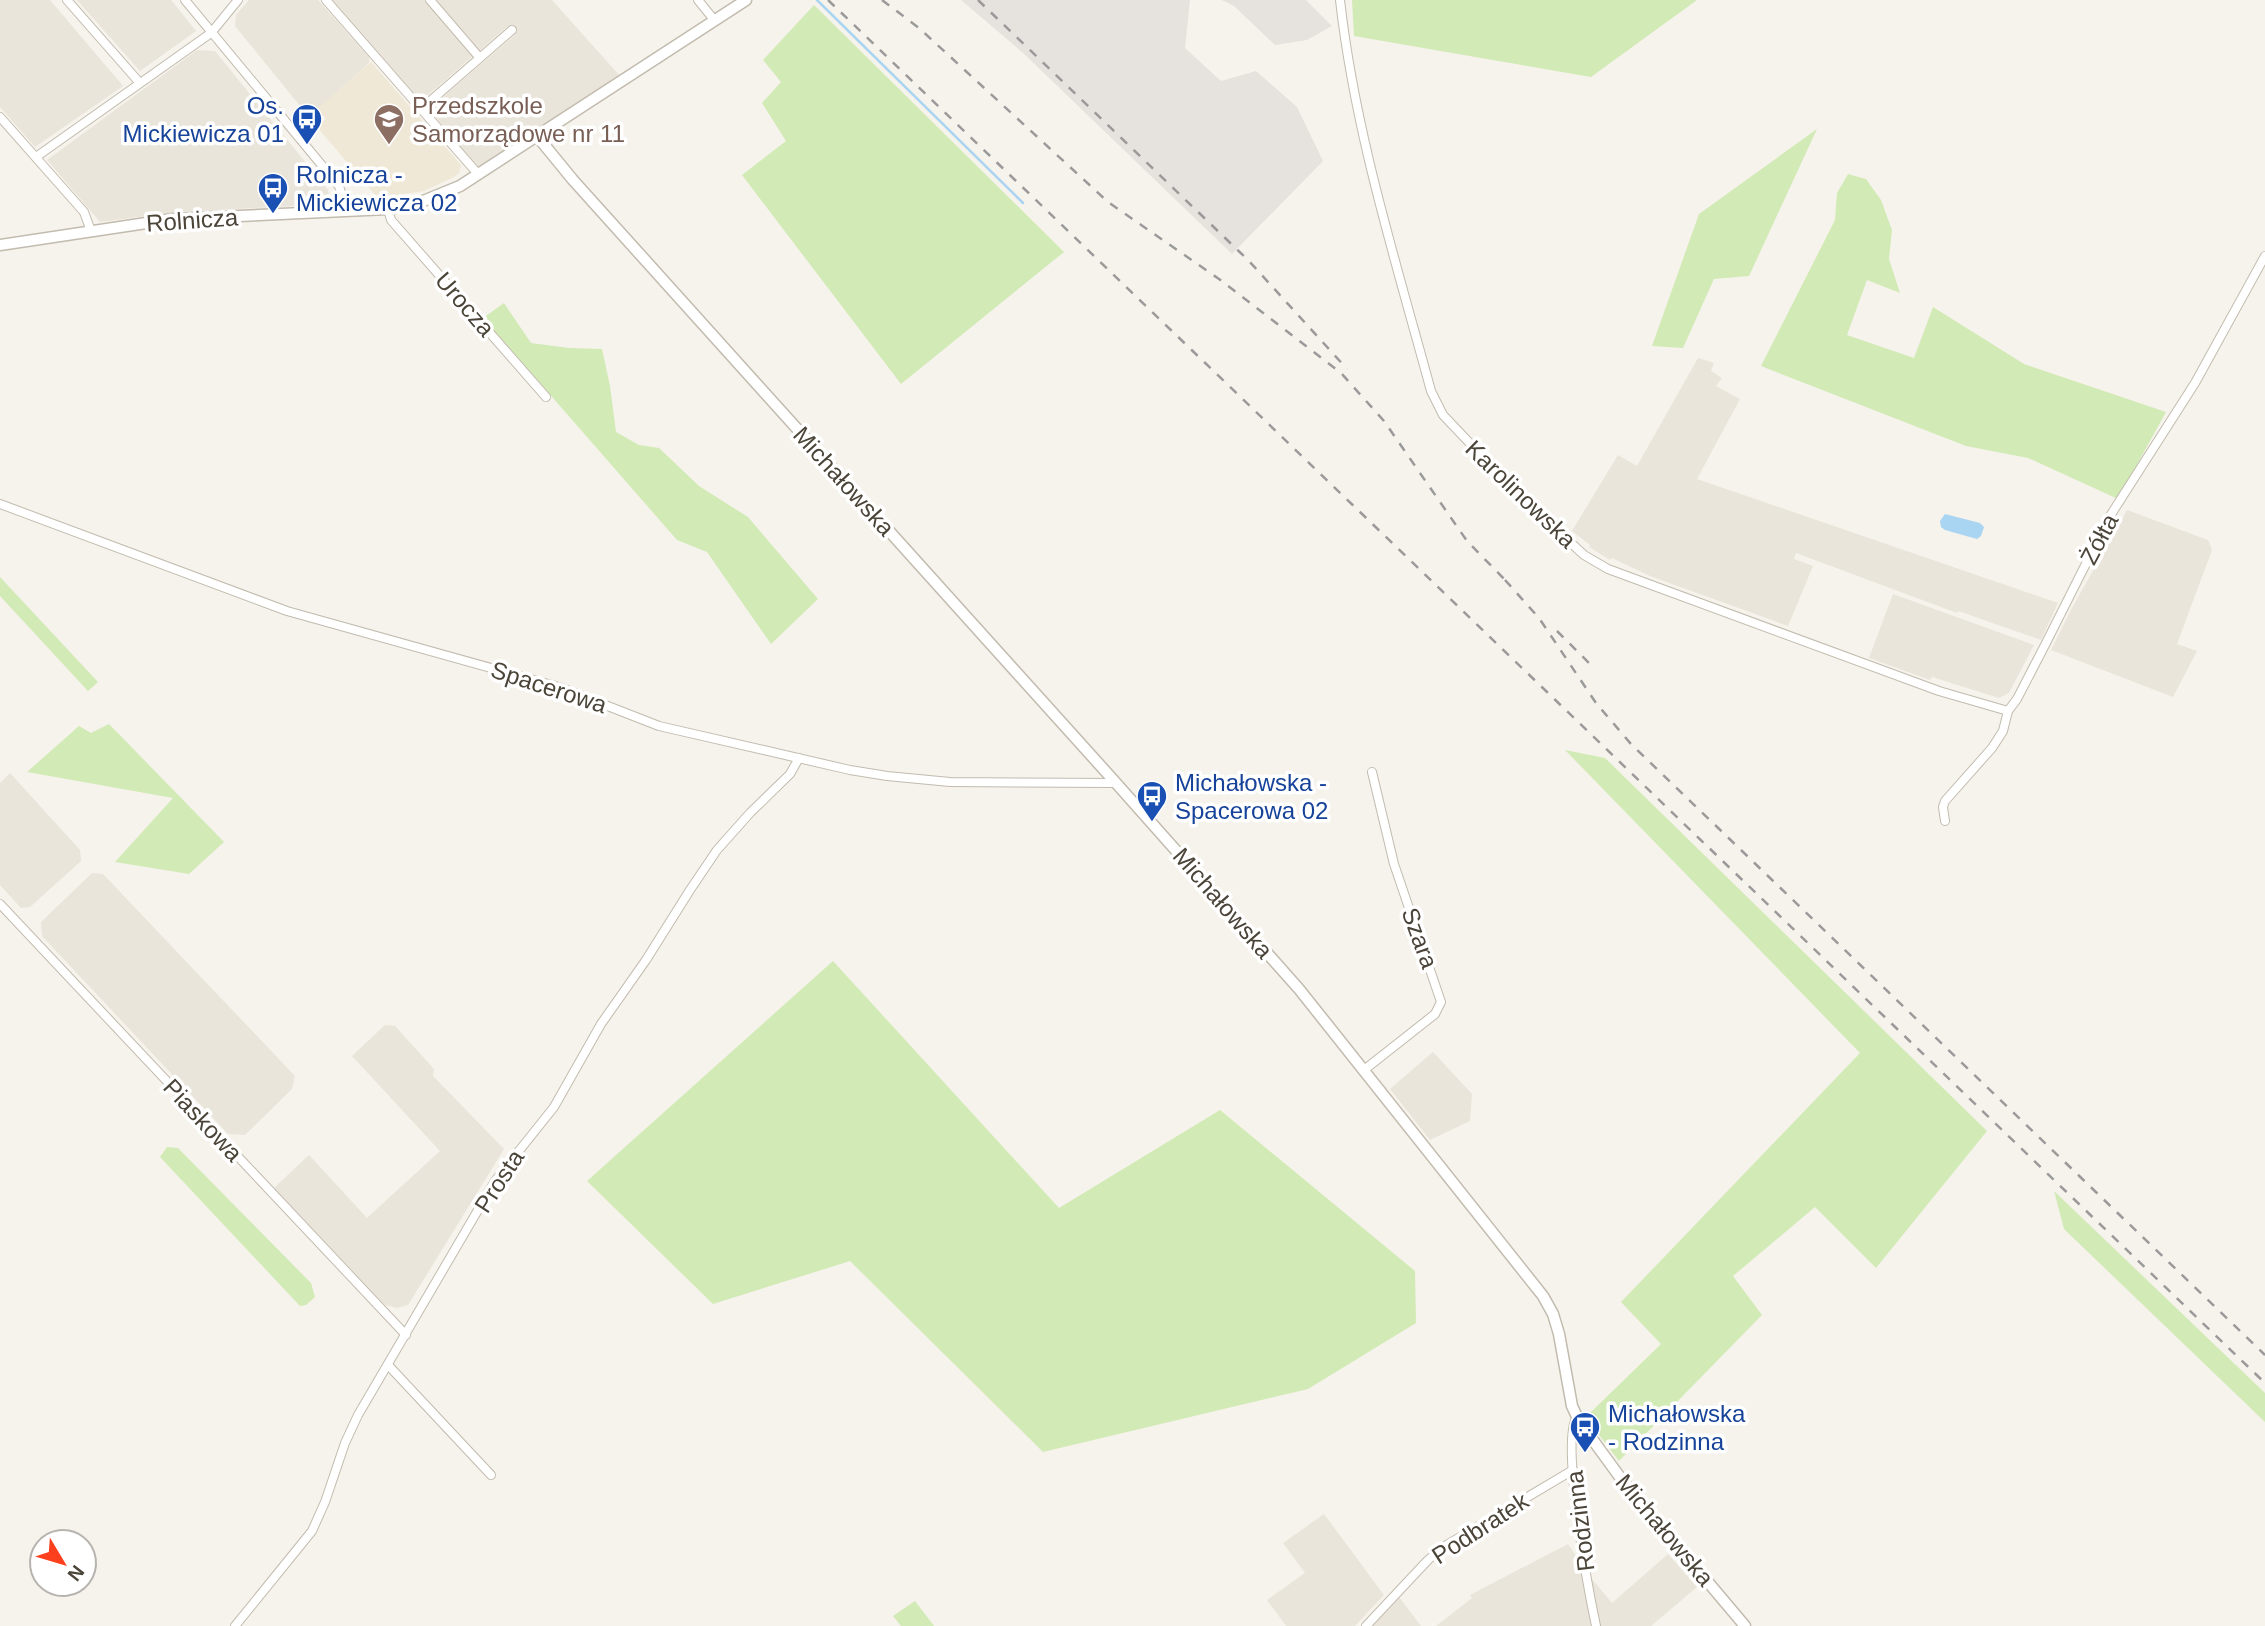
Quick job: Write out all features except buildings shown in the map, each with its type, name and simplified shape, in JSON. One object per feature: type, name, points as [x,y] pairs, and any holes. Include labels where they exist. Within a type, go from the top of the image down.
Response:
[{"type":"street","points":[[67,0],[139,82]]},
{"type":"street","points":[[185,0],[339,186],[347,211]]},
{"type":"street","points":[[36,157],[211,33],[238,0]]},
{"type":"street","points":[[326,0],[478,174]]},
{"type":"street","points":[[430,0],[479,57]]},
{"type":"street","points":[[698,0],[715,22]]},
{"type":"street","name":"Rolnicza","points":[[0,246],[173,219],[388,209],[431,199],[478,174],[747,0]]},
{"type":"street","name":"Karolinowska","points":[[1340,0],[1343,30],[1367,153],[1431,391],[1443,415],[1480,455],[1584,555],[1608,569],[1939,691],[2008,710]]},
{"type":"street","points":[[421,109],[512,30]]},
{"type":"street","points":[[0,117],[84,212],[91,231]]},
{"type":"street","name":"Michałowska","points":[[537,136],[573,180],[1299,989],[1543,1296],[1553,1314],[1559,1334],[1572,1406],[1577,1417],[1622,1480],[1745,1626]]},
{"type":"street","name":"Urocza","points":[[388,209],[391,220],[545,397]]},
{"type":"street","name":"Żółta","points":[[1945,821],[1945,801],[2003,732],[2008,710],[2017,699],[2110,516],[2195,383],[2265,256]]},
{"type":"street","name":"Spacerowa","points":[[0,504],[287,611],[559,687],[659,726],[860,772],[950,782],[1116,783]]},
{"type":"street","name":"Prosta","points":[[235,1626],[312,1531],[345,1443],[495,1181],[554,1107],[601,1024],[717,850],[790,774],[799,758]]},
{"type":"street","name":"Szara","points":[[1364,1070],[1435,1014],[1441,1002],[1394,864],[1372,772]]},
{"type":"street","name":"Piaskowa","points":[[0,904],[406,1335]]},
{"type":"street","points":[[388,1365],[491,1475]]},
{"type":"street","name":"Rodzinna","points":[[1577,1417],[1570,1437],[1585,1570],[1596,1626]]},
{"type":"street","name":"Podbratek","points":[[1366,1626],[1428,1560],[1445,1546],[1573,1470]]},
{"type":"shaded area","points":[[0,0],[50,0],[123,86],[35,147],[0,107]]},
{"type":"shaded area","points":[[77,0],[171,0],[196,31],[140,71]]},
{"type":"shaded area","points":[[249,0],[318,0],[369,57],[369,63],[309,117],[235,26],[236,15]]},
{"type":"shaded area","points":[[333,0],[552,0],[620,76],[479,169],[429,109],[515,35],[508,26],[421,101]]},
{"type":"shaded area","points":[[961,0],[1190,0],[1185,48],[1221,81],[1256,71],[1297,107],[1323,161],[1232,254],[1022,52]]},
{"type":"shaded area","points":[[1222,0],[1306,0],[1332,26],[1307,40],[1275,45],[1234,6]]},
{"type":"shaded area","points":[[197,50],[215,51],[328,190],[330,201],[315,205],[178,212],[100,222],[47,160]]},
{"type":"shaded area","name":"Przedszkole Samorządowe nr 11","points":[[371,62],[461,165],[459,173],[454,177],[424,191],[378,198],[317,127],[326,119],[317,109]]},
{"type":"shaded area","points":[[1698,358],[1714,363],[1711,371],[1722,378],[1716,386],[1740,399],[1697,479],[2058,603],[2041,640],[1958,611],[1957,613],[1796,553],[1794,559],[1813,566],[1788,626],[1650,576],[1612,558],[1610,560],[1589,547],[1590,545],[1572,531],[1618,455],[1637,466]]},
{"type":"shaded area","points":[[2127,510],[2208,540],[2212,550],[2177,644],[2197,651],[2173,697],[2051,650]]},
{"type":"shaded area","points":[[1893,594],[2034,645],[2009,693],[1999,698],[1932,677],[1930,680],[1869,658]]},
{"type":"shaded area","points":[[10,773],[80,850],[81,861],[30,907],[21,908],[0,885],[0,783]]},
{"type":"shaded area","points":[[92,873],[103,874],[295,1076],[292,1089],[245,1135],[228,1134],[42,936],[41,922]]},
{"type":"shaded area","points":[[385,1025],[395,1026],[434,1069],[433,1076],[504,1149],[408,1305],[397,1308],[385,1305],[274,1188],[309,1155],[367,1218],[440,1151],[352,1056]]},
{"type":"shaded area","points":[[1433,1052],[1472,1094],[1470,1121],[1430,1140],[1390,1089]]},
{"type":"shaded area","points":[[1324,1514],[1384,1595],[1355,1626],[1286,1626],[1267,1600],[1305,1573],[1283,1543]]},
{"type":"shaded area","points":[[1568,1544],[1612,1603],[1668,1554],[1697,1587],[1651,1626],[1436,1626],[1472,1598],[1470,1595]]},
{"type":"shaded area","points":[[1399,1597],[1421,1626],[1372,1626]]},
{"type":"green space","points":[[1352,0],[1697,0],[1591,77],[1354,36]]},
{"type":"green space","points":[[814,5],[1064,252],[901,384],[742,175],[786,141],[762,103],[781,82],[763,60]]},
{"type":"green space","points":[[1817,129],[1749,276],[1714,279],[1683,348],[1652,346],[1699,214]]},
{"type":"green space","points":[[1848,174],[1866,179],[1881,200],[1892,230],[1889,259],[1900,293],[1867,280],[1847,335],[1914,358],[1933,307],[2024,364],[2166,412],[2118,499],[2028,458],[1966,446],[1761,366],[1835,220],[1837,193]]},
{"type":"green space","points":[[504,303],[531,343],[602,349],[616,432],[639,445],[659,448],[699,486],[748,517],[818,599],[771,644],[707,552],[677,540],[483,318]]},
{"type":"green space","points":[[0,577],[98,682],[88,691],[0,596]]},
{"type":"green space","points":[[109,724],[224,842],[189,874],[115,862],[173,798],[27,772],[79,726],[91,733]]},
{"type":"green space","points":[[1565,750],[1605,758],[1987,1131],[1876,1268],[1815,1207],[1733,1276],[1762,1315],[1619,1461],[1599,1435],[1589,1414],[1661,1344],[1621,1302],[1860,1053]]},
{"type":"green space","points":[[833,961],[1059,1208],[1220,1110],[1415,1271],[1416,1323],[1308,1389],[1043,1452],[850,1261],[713,1304],[587,1181]]},
{"type":"green space","points":[[167,1147],[178,1148],[311,1283],[315,1297],[306,1305],[300,1306],[160,1157]]},
{"type":"green space","points":[[2054,1191],[2265,1393],[2265,1422],[2064,1229]]},
{"type":"green space","points":[[915,1601],[934,1626],[901,1626],[893,1616]]},
{"type":"water","points":[[1945,514],[1980,523],[1984,527],[1981,536],[1977,539],[1945,530],[1940,521]]},
{"type":"waterway","points":[[817,0],[1023,203]]},
{"type":"railway","points":[[828,0],[2265,1383]]},
{"type":"railway","points":[[882,0],[919,28],[1108,202],[1219,279],[1341,373],[1384,421],[1467,541],[1510,585]]},
{"type":"railway","points":[[978,0],[1249,261],[1347,369]]},
{"type":"railway","points":[[1505,580],[1539,618],[1596,703],[1631,744],[2265,1355]]},
{"type":"railway","points":[[1557,631],[1592,666]]},
{"type":"place","name":"Os. Mickiewicza 01","points":[[307,146]]},
{"type":"place","name":"Przedszkole Samorządowe nr 11","points":[[389,146]]},
{"type":"place","name":"Rolnicza - Mickiewicza 02","points":[[273,215]]},
{"type":"place","name":"Michałowska - Spacerowa 02","points":[[1152,823]]},
{"type":"place","name":"Michałowska - Rodzinna","points":[[1585,1454]]}]
